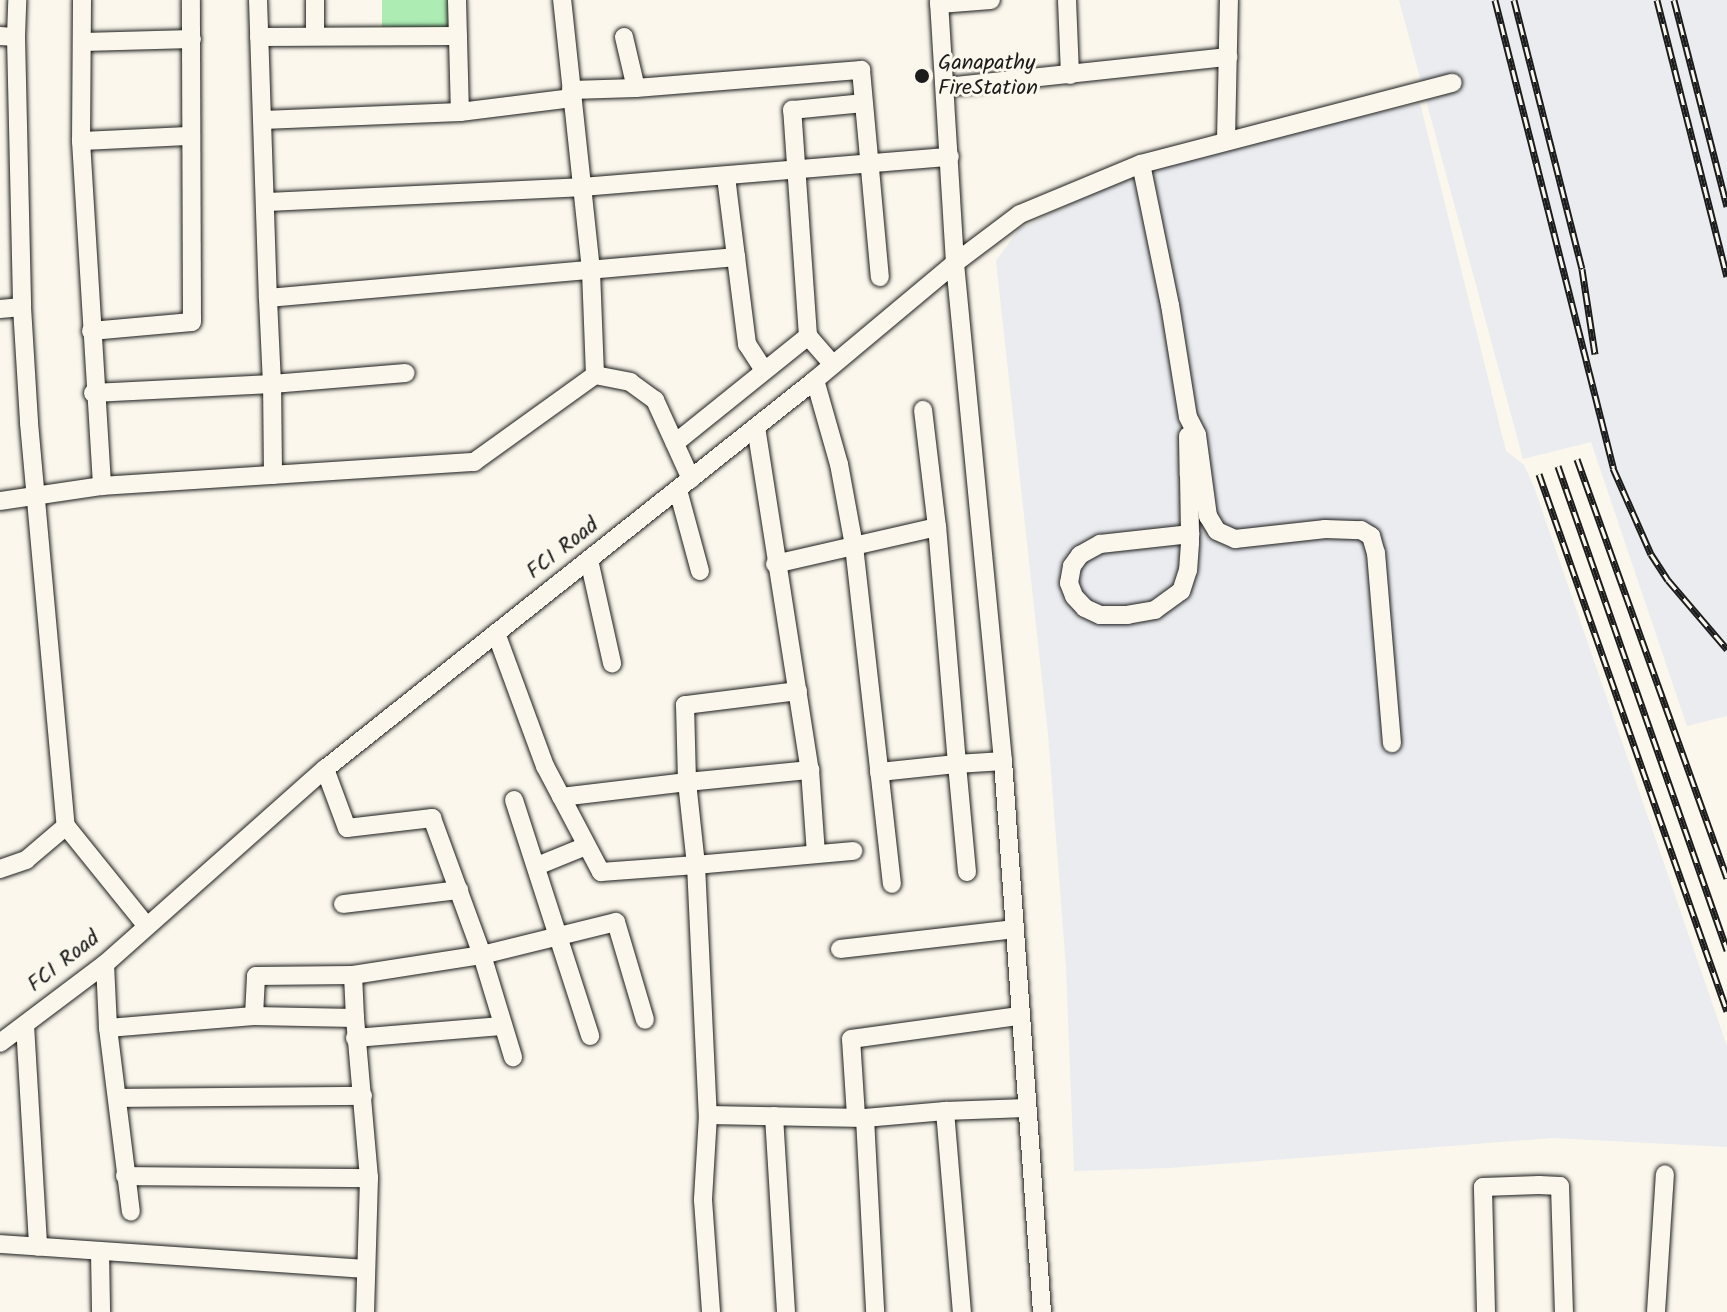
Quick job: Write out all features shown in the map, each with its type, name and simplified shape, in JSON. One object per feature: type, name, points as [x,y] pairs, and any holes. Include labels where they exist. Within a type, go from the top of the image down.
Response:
[{"type":"street","points":[[17,0],[8,37],[22,307],[34,497],[66,826],[146,925]]},
{"type":"street","points":[[82,0],[81,141],[93,393],[102,486]]},
{"type":"street","points":[[91,331],[192,322],[189,136],[194,123],[191,0]]},
{"type":"street","points":[[258,0],[273,475]]},
{"type":"street","points":[[315,0],[315,36]]},
{"type":"street","points":[[457,0],[460,112]]},
{"type":"street","points":[[562,0],[591,270],[595,375]]},
{"type":"street","points":[[991,0],[939,2],[955,263],[1003,761],[1042,1312]]},
{"type":"street","points":[[1067,0],[1070,75]]},
{"type":"street","points":[[1226,140],[1229,0]]},
{"type":"street","points":[[259,37],[458,36]]},
{"type":"street","points":[[624,37],[636,88]]},
{"type":"street","points":[[83,42],[192,39]]},
{"type":"street","points":[[946,87],[1228,57]]},
{"type":"street","points":[[263,120],[460,112],[572,94],[861,70],[867,165],[880,277]]},
{"type":"street","name":"FCI Road","points":[[0,1043],[105,964],[325,769],[1020,214],[1141,164],[1453,83]]},
{"type":"street","points":[[833,365],[808,336],[792,110],[863,103]]},
{"type":"street","points":[[81,141],[189,136]]},
{"type":"street","points":[[266,202],[582,187],[950,157]]},
{"type":"street","points":[[1141,164],[1170,305],[1188,417],[1190,534],[1188,570],[1181,591],[1155,610],[1100,615],[1085,608],[1074,596],[1069,583],[1072,566],[1080,555],[1100,544],[1190,534]]},
{"type":"street","points":[[726,177],[747,344],[764,370]]},
{"type":"street","points":[[268,298],[736,257]]},
{"type":"street","points":[[0,309],[22,307]]},
{"type":"street","points":[[675,443],[808,336]]},
{"type":"street","points":[[93,393],[272,384],[406,373]]},
{"type":"street","points":[[0,501],[102,486],[474,462],[595,375],[630,382],[655,400],[675,443],[700,571]]},
{"type":"street","points":[[815,380],[839,464],[854,546],[892,884]]},
{"type":"street","points":[[923,410],[937,527],[967,872]]},
{"type":"street","points":[[1188,417],[1197,435],[1208,516],[1217,531],[1226,537],[1325,529],[1361,530],[1371,536],[1376,553],[1392,743]]},
{"type":"street","points":[[756,427],[775,564],[810,770],[816,854]]},
{"type":"street","points":[[775,564],[937,527]]},
{"type":"street","points":[[589,560],[612,663]]},
{"type":"street","points":[[496,633],[545,766],[601,872],[853,851]]},
{"type":"street","points":[[711,1312],[703,1200],[708,1115],[685,705],[798,691]]},
{"type":"street","points":[[879,772],[1003,761]]},
{"type":"street","points":[[325,769],[347,828],[432,818],[482,955],[513,1057]]},
{"type":"street","points":[[561,797],[810,770]]},
{"type":"street","points":[[514,800],[590,1036]]},
{"type":"street","points":[[0,869],[26,860],[66,826]]},
{"type":"street","points":[[537,866],[586,846]]},
{"type":"street","points":[[343,904],[459,890]]},
{"type":"street","points":[[254,1016],[256,976],[353,975],[482,955],[616,922],[645,1020]]},
{"type":"street","points":[[840,949],[1015,929]]},
{"type":"street","points":[[105,964],[108,1028],[131,1212]]},
{"type":"street","points":[[353,975],[355,1038],[369,1178],[365,1312]]},
{"type":"street","points":[[108,1028],[254,1016],[355,1018]]},
{"type":"street","points":[[875,1312],[851,1039],[1019,1016]]},
{"type":"street","points":[[25,1025],[38,1247]]},
{"type":"street","points":[[355,1038],[502,1026]]},
{"type":"street","points":[[119,1098],[363,1096]]},
{"type":"street","points":[[708,1115],[860,1117],[1026,1108]]},
{"type":"street","points":[[945,1111],[962,1312]]},
{"type":"street","points":[[774,1116],[786,1312]]},
{"type":"street","points":[[1656,1312],[1665,1174]]},
{"type":"street","points":[[125,1176],[369,1178]]},
{"type":"street","points":[[1486,1312],[1483,1187],[1526,1185],[1560,1186],[1564,1312]]},
{"type":"street","points":[[0,1244],[364,1269]]},
{"type":"street","points":[[100,1252],[101,1312]]},
{"type":"shaded area","points":[[1399,0],[1727,0],[1727,716],[1687,726],[1591,442],[1523,459]]},
{"type":"shaded area","points":[[1420,103],[1506,451],[1524,465],[1534,487],[1727,1046],[1727,1147],[1552,1138],[1170,1168],[1074,1171],[1066,967],[1048,734],[996,261],[1019,229],[1117,181],[1239,145]]},
{"type":"green space","points":[[382,0],[453,0],[453,31],[382,31]]},
{"type":"railway","points":[[1495,0],[1613,468],[1651,554],[1668,580],[1727,649]]},
{"type":"railway","points":[[1514,0],[1582,269],[1595,354]]},
{"type":"railway","points":[[1657,0],[1727,276]]},
{"type":"railway","points":[[1674,0],[1727,206]]},
{"type":"railway","points":[[1577,459],[1727,878]]},
{"type":"railway","points":[[1558,466],[1727,950]]},
{"type":"railway","points":[[1539,474],[1727,1011]]},
{"type":"place","name":"Ganapathy FireStation","points":[[922,76]]}]
